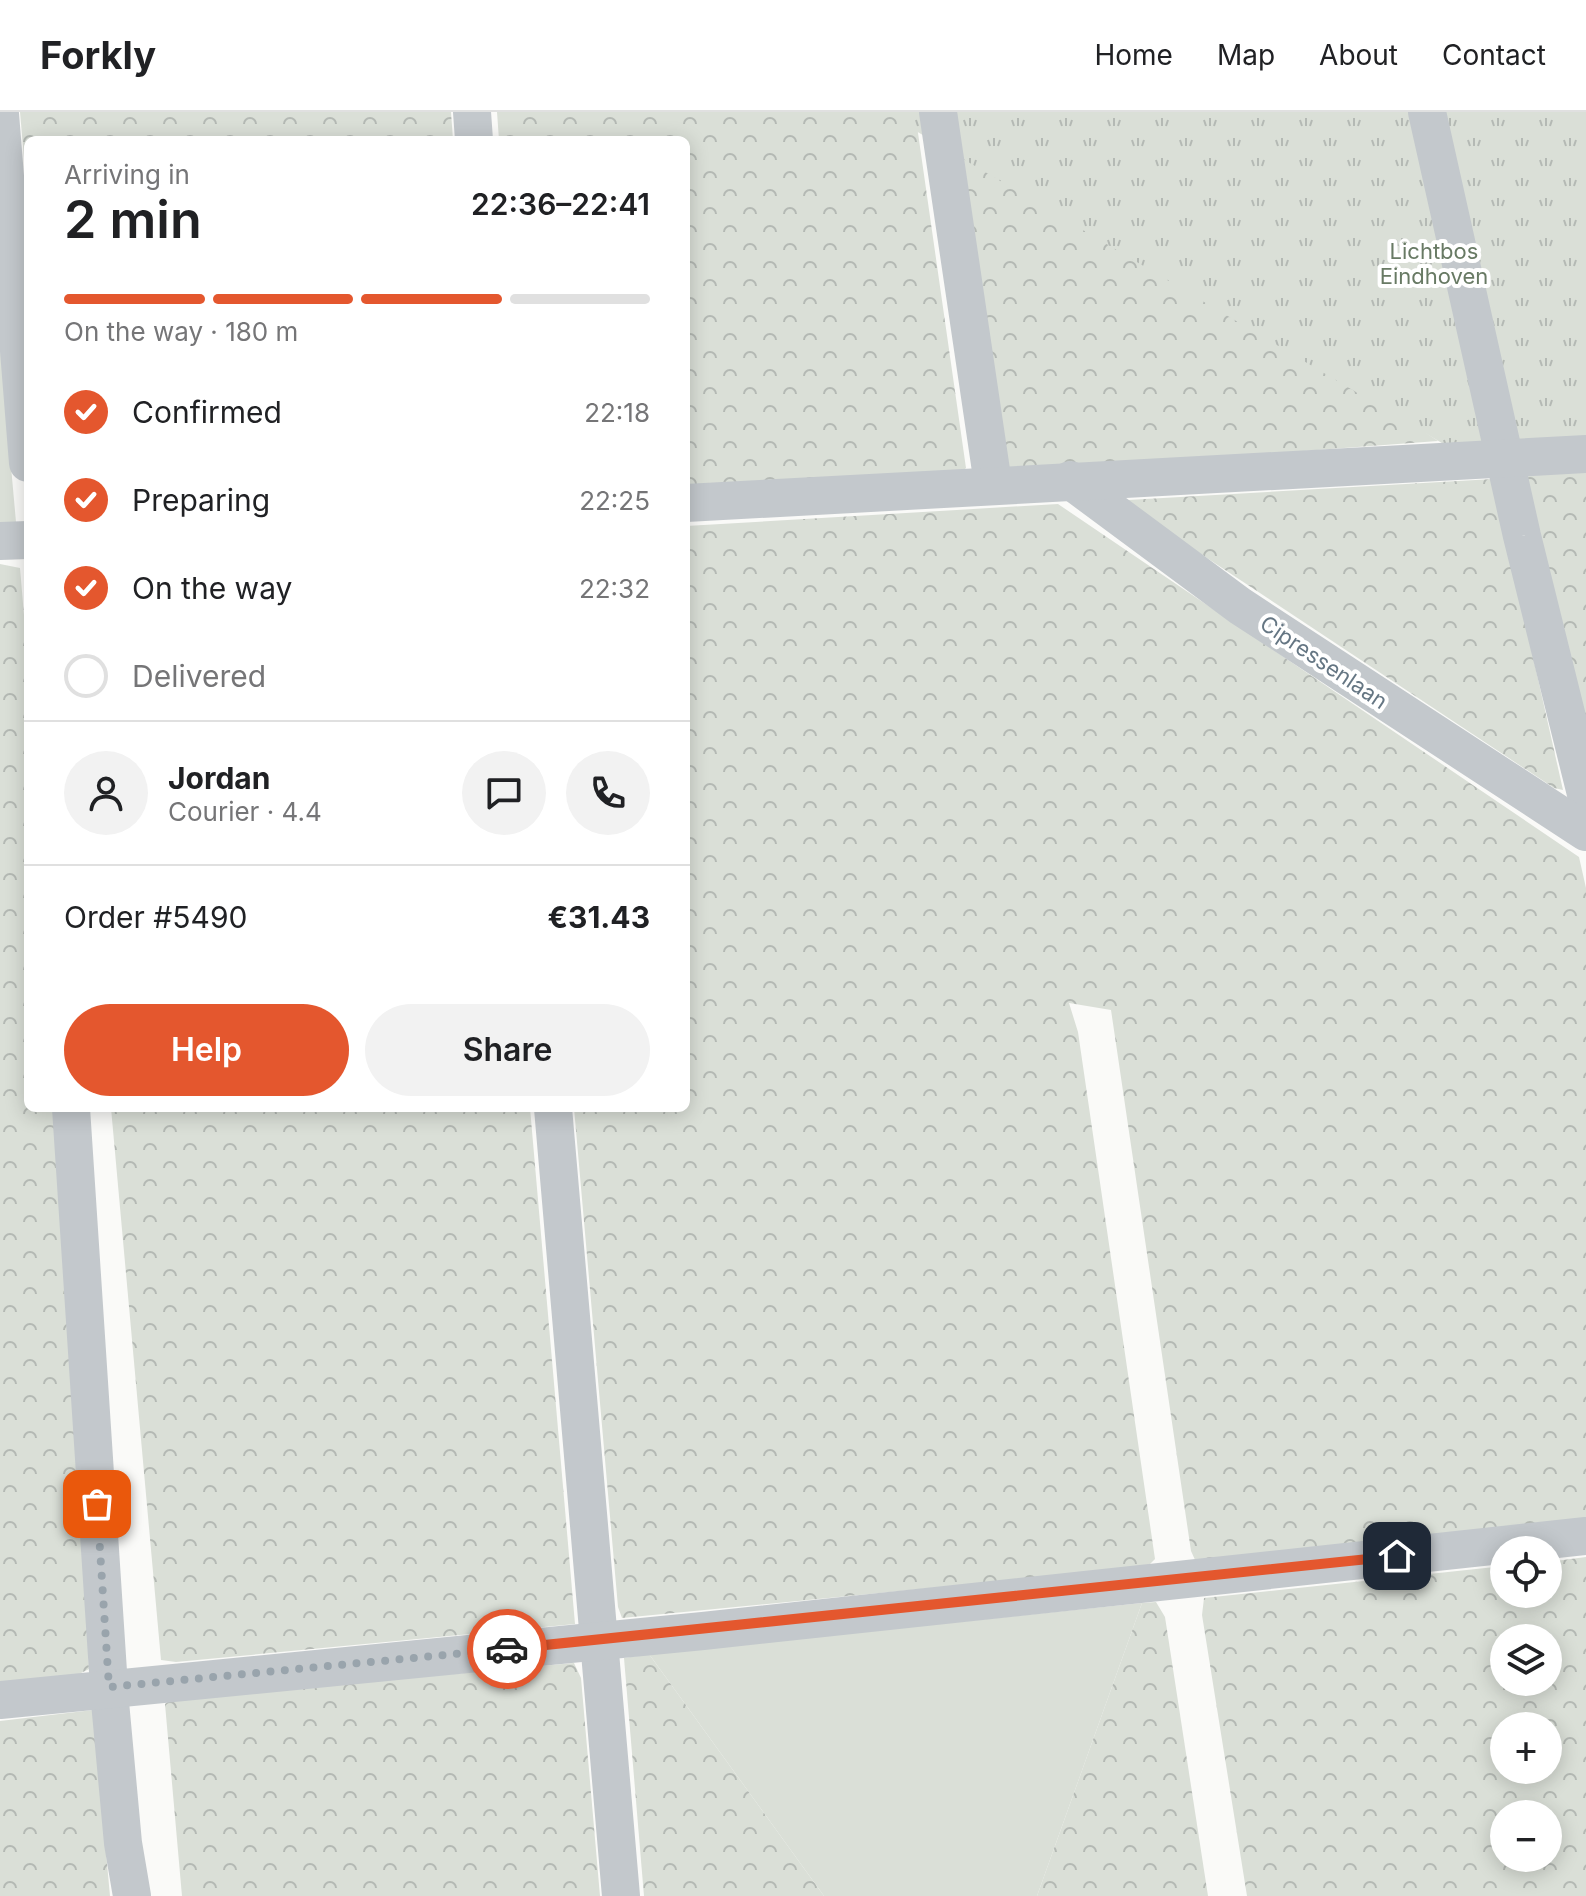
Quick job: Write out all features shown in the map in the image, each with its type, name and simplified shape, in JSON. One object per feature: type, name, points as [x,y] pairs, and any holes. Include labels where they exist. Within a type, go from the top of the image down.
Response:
[{"type":"street","points":[[472,112],[474,136]]},
{"type":"street","points":[[938,112],[993,484]]},
{"type":"street","points":[[1427,112],[1505,458],[1586,794]]},
{"type":"street","points":[[0,114],[24,413]]},
{"type":"street","points":[[690,503],[1586,454]]},
{"type":"street","name":"Cipressenlaan","points":[[1070,480],[1240,606],[1586,832]]},
{"type":"street","points":[[0,541],[24,540]]},
{"type":"street","points":[[71,1112],[109,1687],[123,1843],[132,1896]]},
{"type":"street","points":[[553,1112],[621,1896]]},
{"type":"street","points":[[0,1700],[1586,1536]]},
{"type":"green space","points":[[20,112],[451,112],[453,136],[24,136],[24,158]]},
{"type":"green space","points":[[497,112],[915,112],[966,468],[958,475],[690,492],[690,136],[499,136]]},
{"type":"green space","name":"Lichtbos Eindhoven","points":[[884,112],[1586,112],[1586,464],[1484,468]]},
{"type":"green space","points":[[952,112],[1438,441],[1010,473]]},
{"type":"green space","points":[[0,344],[16,522],[0,530]]},
{"type":"green space","points":[[1586,463],[1586,727],[1519,472]]},
{"type":"green space","points":[[1493,479],[1563,790],[1554,788],[1136,511],[1128,500]]},
{"type":"green space","points":[[1058,504],[1579,857],[1586,888],[1586,1520],[1196,1562],[1191,1551],[1111,1010],[1069,1003],[1078,1032],[1155,1559],[1147,1567],[622,1618],[618,1607],[574,1112],[690,1112],[690,526]]},
{"type":"green space","points":[[0,564],[20,568],[24,615],[24,1112],[65,1112],[89,1669],[79,1674],[0,1683]]},
{"type":"green space","points":[[111,1112],[530,1112],[575,1624],[176,1662],[161,1660]]},
{"type":"green space","points":[[1586,1557],[1586,1896],[1247,1896],[1202,1615],[1204,1598],[1490,1567],[1490,1608],[1562,1608],[1562,1560]]},
{"type":"green space","points":[[1156,1602],[1165,1617],[1208,1896],[1037,1896],[1142,1603]]},
{"type":"green space","points":[[1142,1603],[1037,1896],[824,1896],[649,1654]]},
{"type":"green space","points":[[649,1654],[824,1896],[644,1896],[624,1658]]},
{"type":"green space","points":[[574,1663],[581,1678],[600,1896],[182,1896],[165,1704],[170,1700]]},
{"type":"green space","points":[[93,1710],[110,1896],[0,1896],[0,1721]]},
{"type":"way so far","points":[[97,1504],[109,1687],[507,1649]]},
{"type":"route","points":[[507,1649],[703,1631],[1397,1556]]}]
